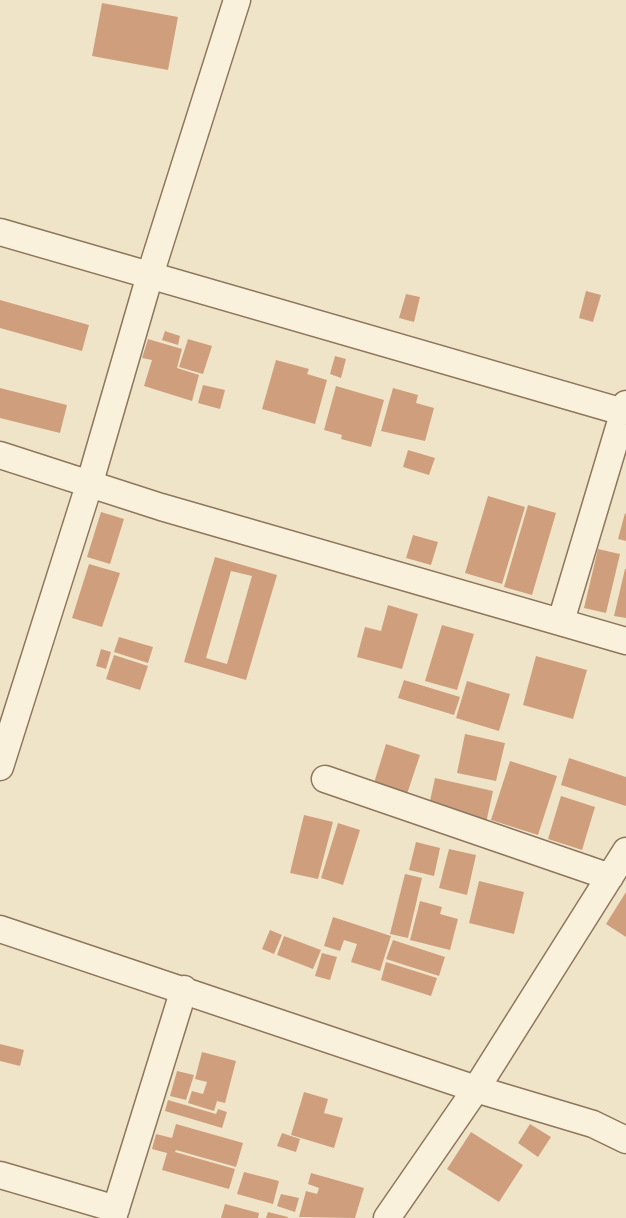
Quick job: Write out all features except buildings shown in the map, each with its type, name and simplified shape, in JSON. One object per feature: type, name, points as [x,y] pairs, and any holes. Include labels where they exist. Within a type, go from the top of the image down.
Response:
[{"type":"street","points":[[0,767],[10,698],[90,482],[150,275],[237,0]]},
{"type":"street","points":[[0,232],[625,408],[560,621]]},
{"type":"street","points":[[0,455],[90,482],[161,507],[626,641]]},
{"type":"street","points":[[325,779],[610,877]]},
{"type":"street","points":[[387,1218],[476,1089],[626,851]]},
{"type":"street","points":[[0,928],[476,1089],[593,1124],[626,1140]]},
{"type":"street","points":[[0,1175],[114,1213],[184,989]]}]
